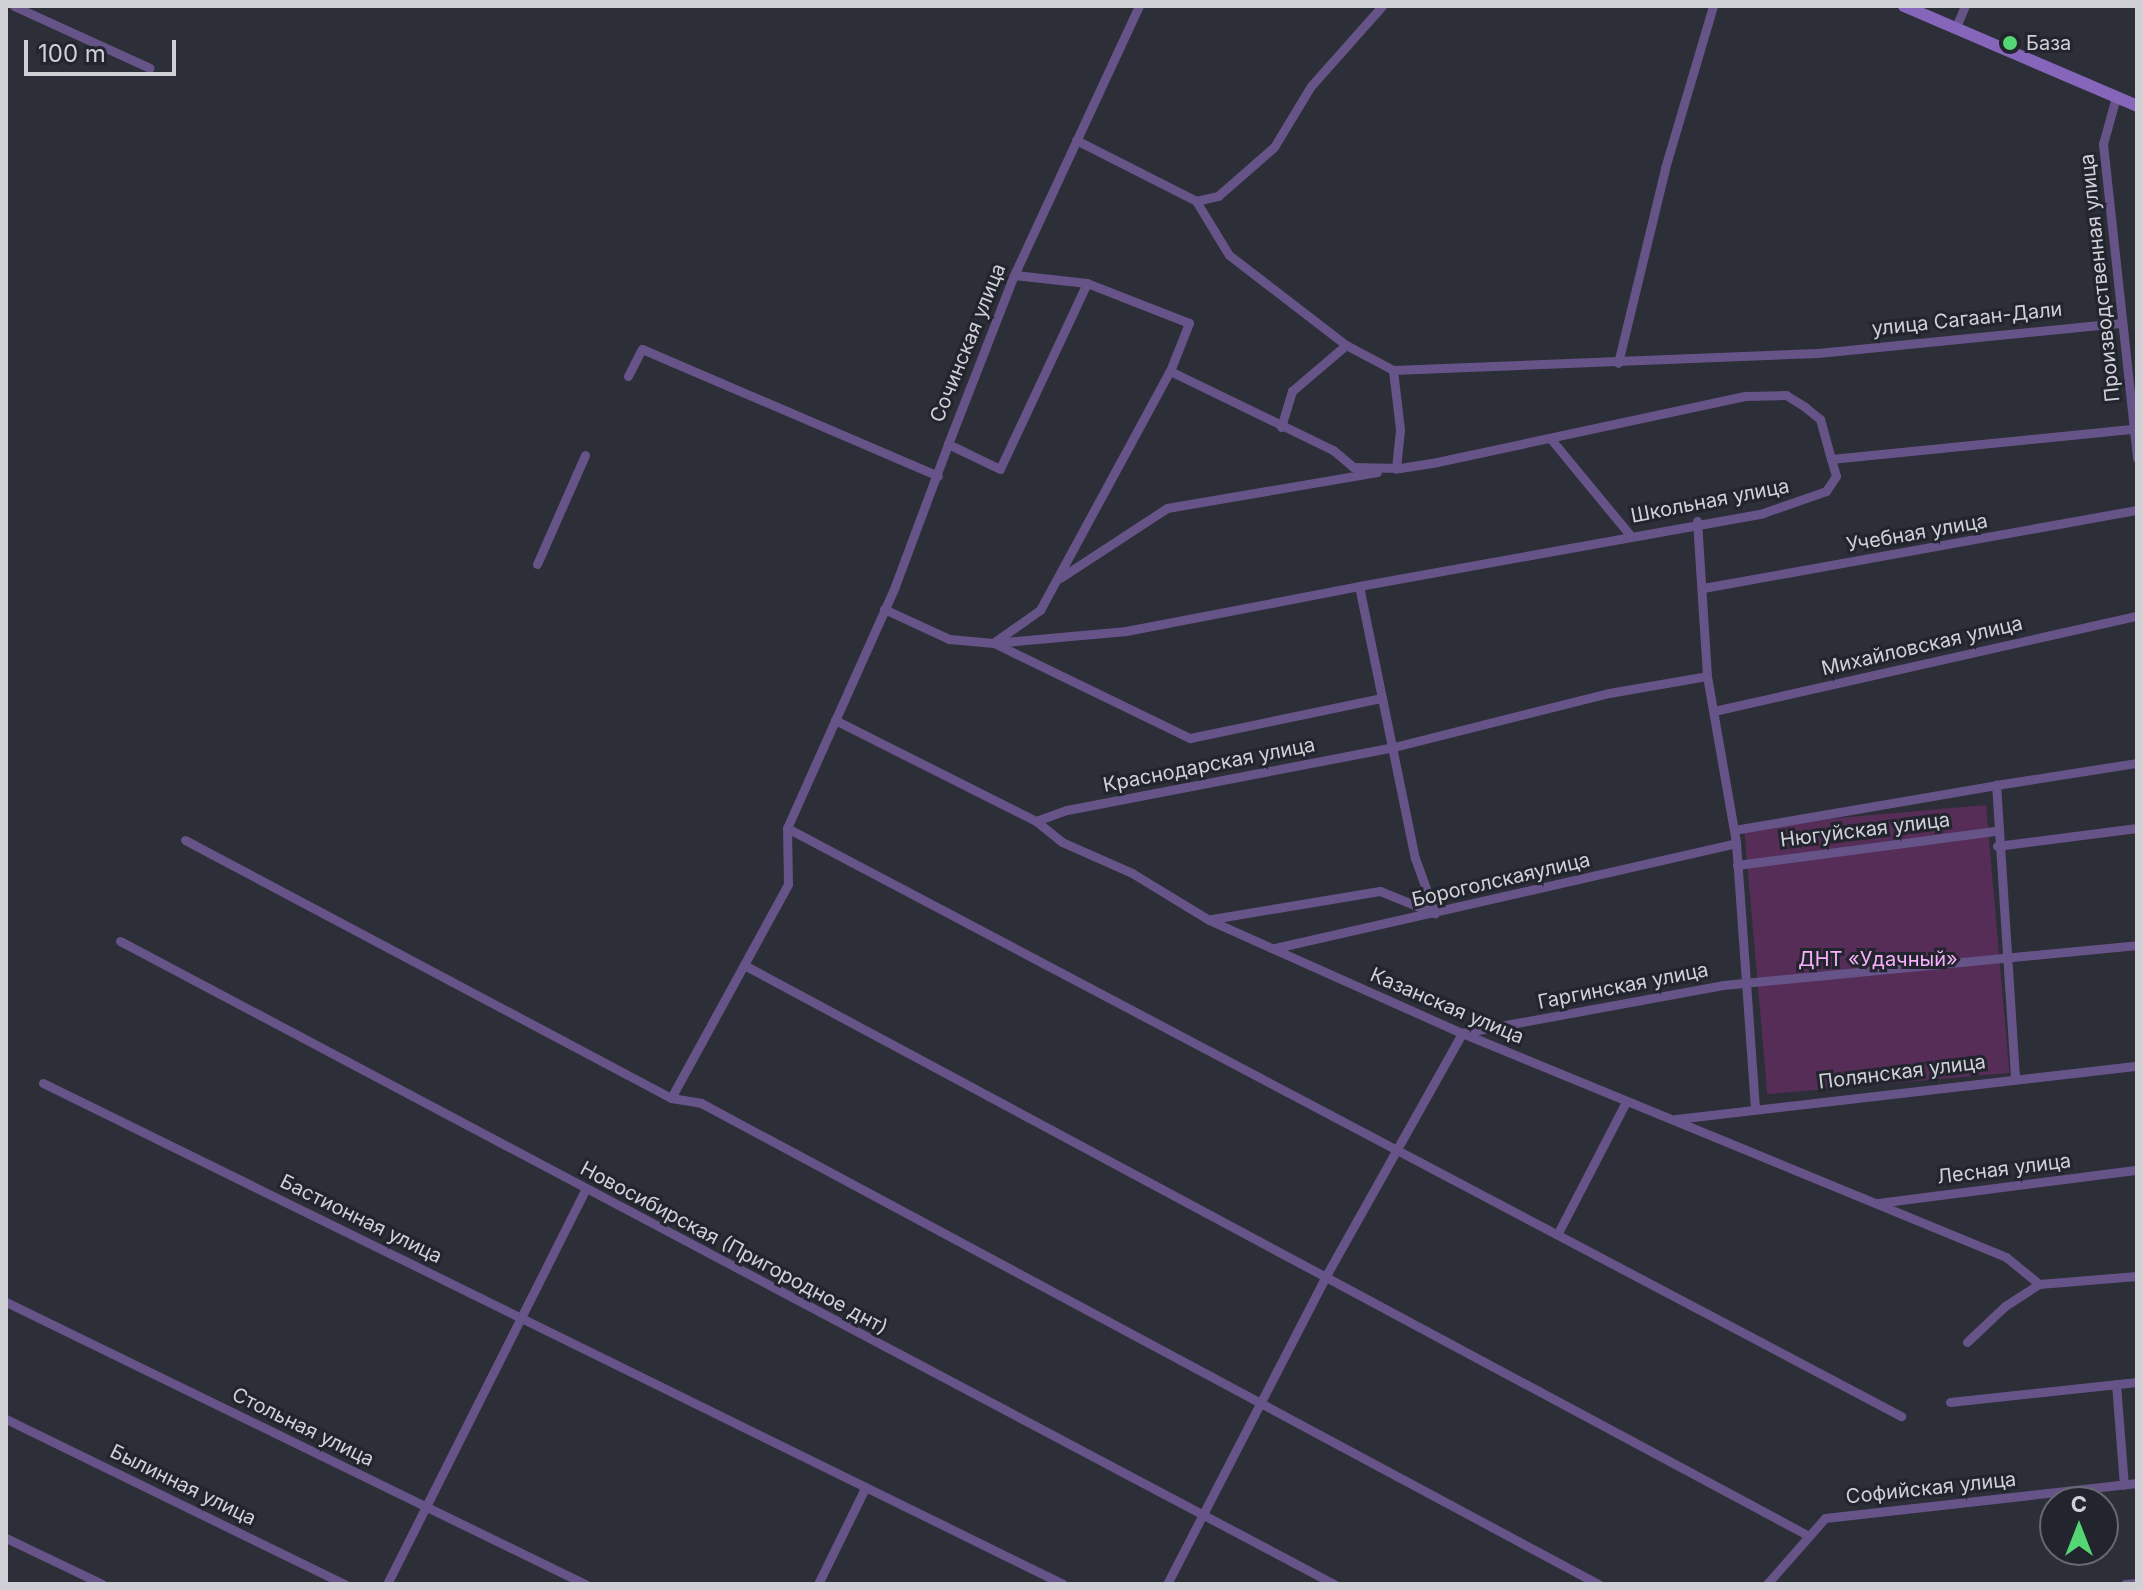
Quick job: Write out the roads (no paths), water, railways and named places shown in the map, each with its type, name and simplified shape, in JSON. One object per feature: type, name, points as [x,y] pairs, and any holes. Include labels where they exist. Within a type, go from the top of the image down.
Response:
[{"type":"main road","points":[[1904,6],[2137,106]]},
{"type":"street","points":[[14,6],[150,68]]},
{"type":"street","name":"Сочинская улица","points":[[1087,283],[1000,469],[948,444],[1014,275],[1139,6]]},
{"type":"street","points":[[1196,201],[1232,189],[1274,147],[1311,86],[1382,6]]},
{"type":"street","points":[[1618,363],[1665,168],[1713,6]]},
{"type":"street","points":[[1956,27],[1965,6]]},
{"type":"street","name":"Производственная улица","points":[[2116,97],[2103,144],[2137,458]]},
{"type":"street","points":[[1076,140],[1196,201],[1229,255],[1346,345],[1393,370],[1400,468]]},
{"type":"street","points":[[994,643],[1040,610],[1170,371],[1189,323],[1087,283],[1014,275]]},
{"type":"street","name":"улица Сагаан-Дали","points":[[1393,370],[1818,353],[2120,323]]},
{"type":"street","points":[[1281,427],[1292,391],[1346,345]]},
{"type":"street","points":[[628,376],[642,349],[938,476]]},
{"type":"street","points":[[1170,371],[1333,450],[1353,467],[1400,468]]},
{"type":"street","points":[[1057,580],[1167,508],[1400,468],[1746,396],[1786,395],[1820,419],[1831,459],[2134,429]]},
{"type":"street","points":[[1550,438],[1629,534]]},
{"type":"street","points":[[671,1098],[788,884],[787,828],[884,609],[948,444]]},
{"type":"street","points":[[537,564],[585,455]]},
{"type":"street","name":"Школьная улица","points":[[994,643],[1126,631],[1697,521],[1763,513],[1826,491],[1836,476],[1831,459]]},
{"type":"street","name":"Учебная улица","points":[[1703,588],[2137,510]]},
{"type":"street","points":[[1697,521],[1707,676],[1736,843],[1755,1107]]},
{"type":"street","points":[[1359,586],[1415,858],[1435,914]]},
{"type":"street","points":[[884,609],[949,639],[994,643],[1190,738],[1382,698]]},
{"type":"street","name":"Михайловская улица","points":[[1714,711],[2137,616]]},
{"type":"street","points":[[1390,748],[1609,693],[1707,676]]},
{"type":"street","name":"Казанская улица","points":[[835,720],[1036,821],[1062,842],[1132,873],[1209,920],[1462,1033],[2006,1257],[2039,1284]]},
{"type":"street","name":"Краснодарская улица","points":[[1036,821],[1067,810],[1390,748]]},
{"type":"street","points":[[1734,830],[2137,763]]},
{"type":"street","points":[[1996,785],[1997,846],[2015,1077]]},
{"type":"street","points":[[787,828],[1398,1147],[1901,1416]]},
{"type":"street","points":[[1997,846],[2137,828]]},
{"type":"street","name":"Нюгуйская улица","points":[[1737,865],[1997,831]]},
{"type":"street","points":[[185,840],[671,1098],[701,1103],[1598,1584]]},
{"type":"street","name":"Бороголскаяулица","points":[[1274,949],[1736,843]]},
{"type":"street","points":[[1209,920],[1380,891],[1435,914]]},
{"type":"street","name":"Новосибирская (Пригородное днт)","points":[[120,941],[1334,1584]]},
{"type":"street","name":"Гаргинская улица","points":[[1462,1033],[1744,984],[2137,945]]},
{"type":"street","points":[[744,965],[1327,1274],[1807,1535],[1767,1584]]},
{"type":"street","points":[[1167,1584],[1327,1274],[1462,1033]]},
{"type":"street","name":"Полянская улица","points":[[1672,1120],[1755,1107],[2137,1066]]},
{"type":"street","name":"Бастионная улица","points":[[43,1083],[664,1385],[865,1488],[1063,1584]]},
{"type":"street","points":[[1558,1233],[1626,1102]]},
{"type":"street","name":"Лесная улица","points":[[1875,1204],[2137,1170]]},
{"type":"street","points":[[387,1584],[518,1316],[585,1190]]},
{"type":"street","points":[[1967,1342],[2005,1306],[2039,1284],[2137,1276]]},
{"type":"street","name":"Стольная улица","points":[[6,1302],[585,1584]]},
{"type":"street","points":[[1950,1402],[2137,1382]]},
{"type":"street","points":[[2116,1384],[2124,1485]]},
{"type":"street","name":"Былинная улица","points":[[6,1419],[345,1584]]},
{"type":"street","name":"Софийская улица","points":[[1807,1535],[1825,1518],[2137,1483]]},
{"type":"street","points":[[818,1584],[865,1488]]},
{"type":"street","points":[[6,1538],[102,1584]]},
{"type":"street","points":[[2125,1584],[2137,1583]]},
{"type":"place","name":"База","points":[[2010,43]]},
{"type":"park label","name":"ДНТ «Удачный»","points":[[1878,959]]}]
